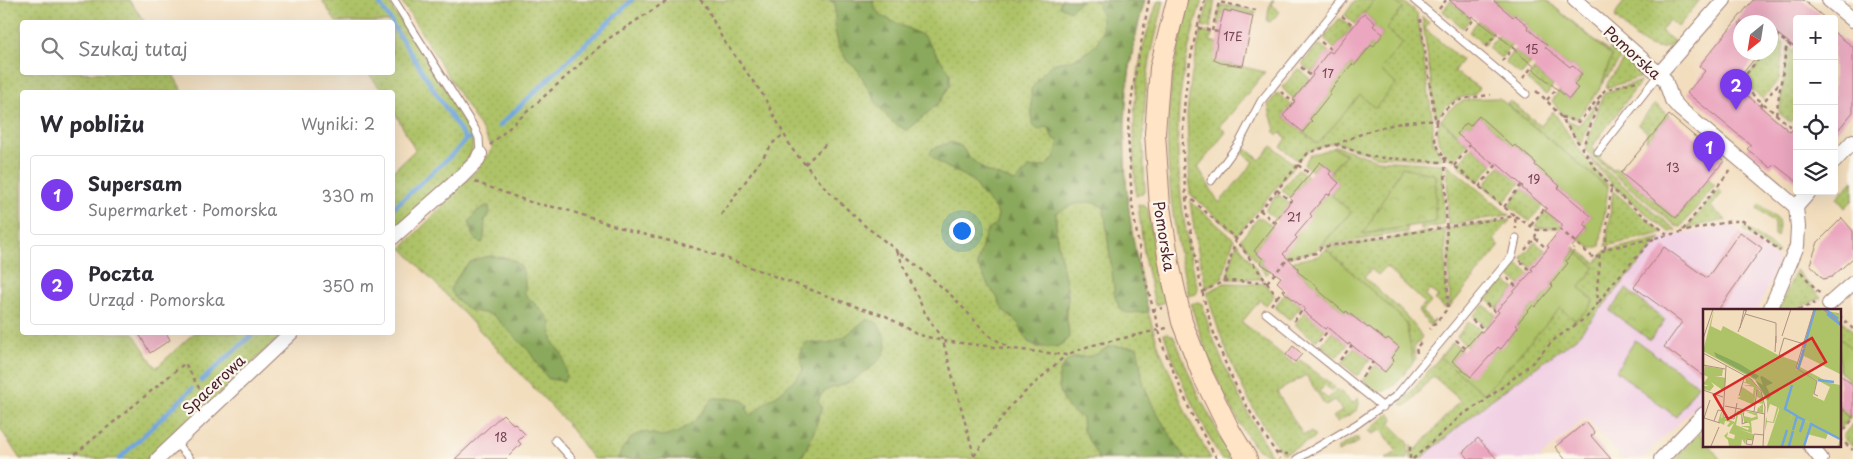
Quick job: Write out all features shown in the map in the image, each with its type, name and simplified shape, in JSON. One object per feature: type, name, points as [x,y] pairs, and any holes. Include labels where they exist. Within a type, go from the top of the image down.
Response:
[{"type":"main road","name":"Pomorska","points":[[1177,0],[1160,68],[1154,133],[1160,207],[1170,268],[1183,324],[1203,376],[1230,431],[1247,459]]},
{"type":"street","name":"Pomorska","points":[[1575,0],[1659,74],[1664,80],[1672,100],[1680,109],[1796,207]]},
{"type":"street","points":[[1659,74],[1724,0]]},
{"type":"street","points":[[1829,0],[1853,20]]},
{"type":"street","points":[[1838,158],[1852,144]]},
{"type":"street","points":[[395,235],[461,177],[477,161],[480,154]]},
{"type":"street","points":[[1770,309],[1797,246],[1796,207],[1806,195]]},
{"type":"street","points":[[1827,302],[1853,283]]},
{"type":"street","name":"Spacerowa","points":[[158,459],[289,335]]},
{"type":"street","points":[[1662,459],[1703,415]]},
{"type":"street","points":[[1811,446],[1821,459]]},
{"type":"lane","points":[[394,0],[476,129],[479,138],[480,154]]},
{"type":"lane","points":[[1211,181],[1240,143],[1261,101],[1343,0]]},
{"type":"lane","points":[[1416,2],[1526,94]]},
{"type":"lane","points":[[1598,152],[1659,74]]},
{"type":"lane","points":[[1297,459],[1383,407],[1396,396],[1512,256],[1516,238]]},
{"type":"lane","points":[[1268,310],[1383,407]]},
{"type":"lane","points":[[555,440],[572,459]]},
{"type":"lane","points":[[175,442],[190,459]]},
{"type":"path","points":[[480,154],[608,39],[668,0]]},
{"type":"path","points":[[700,0],[705,4],[722,38],[762,95],[792,148],[826,190],[864,225],[926,273],[954,298],[988,335],[1009,348]]},
{"type":"path","points":[[1205,0],[1190,57],[1183,112],[1182,170],[1185,198],[1202,292],[1223,357],[1240,394],[1280,459]]},
{"type":"path","points":[[1438,10],[1446,0]]},
{"type":"path","points":[[1212,31],[1219,2],[1256,10]]},
{"type":"path","points":[[1416,2],[1436,122],[1435,140],[1440,152],[1504,207],[1537,230],[1562,229],[1595,258],[1605,248],[1731,221],[1743,221],[1797,266],[1827,302],[1802,309]]},
{"type":"path","points":[[1432,5],[1444,15]]},
{"type":"path","points":[[1339,13],[1354,26]]},
{"type":"path","points":[[1464,32],[1475,18]]},
{"type":"path","points":[[1458,26],[1470,36]]},
{"type":"path","points":[[1198,28],[1218,32]]},
{"type":"path","points":[[1485,48],[1497,33]]},
{"type":"path","points":[[1778,36],[1793,48]]},
{"type":"path","points":[[1318,39],[1333,51]]},
{"type":"path","points":[[1776,115],[1787,43]]},
{"type":"path","points":[[1481,45],[1490,53]]},
{"type":"path","points":[[1501,62],[1514,47]]},
{"type":"path","points":[[1496,58],[1507,67]]},
{"type":"path","points":[[1758,60],[1739,83],[1790,126],[1793,123]]},
{"type":"path","points":[[1298,65],[1312,76]]},
{"type":"path","points":[[1522,80],[1533,66]]},
{"type":"path","points":[[1561,117],[1579,122],[1605,90],[1642,79],[1649,86]]},
{"type":"path","points":[[1760,106],[1781,81]]},
{"type":"path","points":[[1278,89],[1294,103]]},
{"type":"path","points":[[1547,100],[1556,89]]},
{"type":"path","points":[[1535,90],[1547,100],[1561,117],[1582,150],[1611,187],[1667,234]]},
{"type":"path","points":[[1582,150],[1602,93]]},
{"type":"path","points":[[1436,122],[1454,102],[1471,97],[1491,95]]},
{"type":"path","points":[[1336,145],[1349,138],[1392,125],[1426,121],[1436,122]]},
{"type":"path","points":[[1782,125],[1785,122]]},
{"type":"path","points":[[721,215],[774,142],[784,134]]},
{"type":"path","points":[[806,164],[826,144]]},
{"type":"path","points":[[1224,281],[1236,239],[1308,153],[1334,144],[1372,157],[1385,159],[1441,162],[1445,158]]},
{"type":"path","points":[[1454,166],[1470,146]]},
{"type":"path","points":[[1430,329],[1448,308],[1445,158]]},
{"type":"path","points":[[1298,164],[1310,174]]},
{"type":"path","points":[[1479,187],[1497,164]]},
{"type":"path","points":[[1682,231],[1734,165]]},
{"type":"path","points":[[461,177],[533,203],[564,209],[631,231],[723,257],[856,307],[886,316],[916,334],[943,341],[1066,355]]},
{"type":"path","points":[[1504,207],[1522,184]]},
{"type":"path","points":[[1605,248],[1611,187]]},
{"type":"path","points":[[1277,190],[1291,202]]},
{"type":"path","points":[[1185,198],[1190,198],[1236,239],[1278,297]]},
{"type":"path","points":[[1531,225],[1545,208]]},
{"type":"path","points":[[1260,210],[1276,224]]},
{"type":"path","points":[[1267,282],[1288,259],[1316,253],[1322,248],[1516,216]]},
{"type":"path","points":[[1516,216],[1516,238]]},
{"type":"path","points":[[1411,459],[1464,414],[1533,362],[1559,336],[1587,317],[1611,286],[1655,237]]},
{"type":"path","points":[[1534,238],[1547,249]]},
{"type":"path","points":[[897,251],[924,311],[943,341],[974,458]]},
{"type":"path","points":[[1598,303],[1597,287],[1600,253]]},
{"type":"path","points":[[1282,258],[1285,261]]},
{"type":"path","points":[[1517,259],[1532,272]]},
{"type":"path","points":[[1504,276],[1518,288]]},
{"type":"path","points":[[1202,292],[1224,281],[1267,282]]},
{"type":"path","points":[[1268,310],[1284,289]]},
{"type":"path","points":[[1483,301],[1497,313]]},
{"type":"path","points":[[1291,324],[1304,308]]},
{"type":"path","points":[[1840,316],[1853,329]]},
{"type":"path","points":[[1469,318],[1484,329]]},
{"type":"path","points":[[974,458],[1012,404],[1066,355],[1090,346],[1183,324]]},
{"type":"path","points":[[1317,345],[1329,329]]},
{"type":"path","points":[[1453,338],[1465,348]]},
{"type":"path","points":[[1418,361],[1416,348],[1422,340]]},
{"type":"path","points":[[1338,363],[1352,345]]},
{"type":"path","points":[[69,459],[185,362],[210,409]]},
{"type":"path","points":[[1359,380],[1373,362]]},
{"type":"path","points":[[1840,436],[1853,419]]},
{"type":"path","points":[[1840,438],[1853,450]]},
{"type":"path","points":[[1410,444],[1411,459]]},
{"type":"shaded area","points":[[1730,224],[1779,260],[1758,309],[1703,309],[1703,399],[1641,459],[1623,459],[1586,417],[1540,457],[1541,459],[1420,459],[1491,400],[1576,338],[1661,238]]},
{"type":"green space","points":[[0,0],[129,0],[144,20],[20,20],[20,75],[173,75],[182,90],[20,90],[20,335],[134,335],[156,368],[192,335],[282,335],[150,459],[20,459],[0,428]]},
{"type":"green space","points":[[322,0],[387,0],[467,122],[471,135],[473,144],[471,154],[464,165],[395,231],[395,169],[415,150],[395,113],[395,90],[381,90],[370,75],[395,75],[395,20],[335,20]]},
{"type":"green space","points":[[401,0],[1145,0],[1135,41],[1128,83],[1125,125],[1125,168],[1135,252],[1159,348],[1193,428],[1211,459],[593,459],[566,422],[402,248],[476,171],[493,148]]},
{"type":"green space","points":[[829,0],[873,0],[874,7],[881,16],[924,36],[950,73],[950,85],[940,102],[907,131],[890,120],[875,101],[858,70],[847,61],[839,47],[835,31],[835,3]]},
{"type":"green space","points":[[1061,0],[1083,0],[1070,11],[1059,6]]},
{"type":"green space","points":[[1093,0],[1145,0],[1128,79],[1125,156],[1132,234],[1149,312],[1127,313],[1120,309],[1115,297],[1104,208],[1098,204],[1080,203],[1056,213],[1056,234],[1068,293],[1066,313],[1069,337],[1064,343],[1055,347],[1038,347],[1028,342],[1019,324],[1003,310],[977,264],[986,232],[995,225],[998,215],[996,211],[973,181],[939,163],[930,154],[932,149],[951,142],[961,146],[970,158],[986,171],[1015,182],[1029,168],[1046,166],[1054,158],[1059,142],[1052,137],[1049,128],[1044,127],[1039,130],[1032,125],[1031,89],[1052,65],[1081,56],[1096,44],[1100,38],[1102,22],[1097,2]]},
{"type":"green space","points":[[1158,0],[1164,0],[1150,59],[1146,87],[1143,144],[1145,191],[1136,196],[1134,142],[1136,87],[1145,38]]},
{"type":"green space","points":[[1190,0],[1202,0],[1186,60],[1178,121],[1181,194],[1188,243],[1198,290],[1196,294],[1189,296],[1175,225],[1169,177],[1168,129],[1172,79]]},
{"type":"green space","points":[[1209,0],[1215,0],[1210,28],[1202,26]]},
{"type":"green space","points":[[1272,0],[1274,0],[1271,4],[1280,12],[1270,22],[1267,21],[1269,8]]},
{"type":"green space","points":[[1355,0],[1401,0],[1417,13],[1433,123],[1433,140],[1442,158],[1440,160],[1376,156],[1335,142],[1306,152],[1298,161],[1281,147],[1287,138],[1280,133],[1278,135],[1274,132],[1268,105],[1276,94],[1279,94],[1292,105],[1283,116],[1303,132],[1312,121],[1310,119],[1330,94],[1328,92],[1352,64],[1354,66],[1371,45],[1373,46],[1383,34],[1373,26],[1375,23],[1364,13],[1355,24],[1345,15]]},
{"type":"green space","points":[[1374,0],[1393,0],[1403,8],[1386,29],[1403,43],[1380,70],[1396,84],[1375,108],[1360,95],[1318,144],[1303,132],[1312,121],[1310,119],[1330,94],[1328,92],[1352,64],[1354,66],[1371,45],[1373,46],[1383,34],[1373,26],[1375,23],[1364,13]]},
{"type":"green space","points":[[1493,0],[1546,0],[1612,56],[1600,88],[1577,119],[1563,114],[1552,101],[1559,91],[1569,99],[1578,88],[1574,85],[1582,74],[1545,47],[1547,45],[1527,28],[1528,25],[1515,15],[1513,17]]},
{"type":"green space","points":[[1546,0],[1608,51],[1615,43],[1625,52],[1602,84],[1612,56]]},
{"type":"green space","points":[[1622,0],[1700,0],[1678,27],[1669,20],[1661,31],[1675,42],[1667,47],[1659,48],[1651,46],[1635,37],[1615,18],[1617,11],[1624,2]]},
{"type":"green space","points":[[1450,1],[1471,18],[1463,28],[1443,11]]},
{"type":"green space","points":[[1223,5],[1256,11],[1255,15],[1225,10],[1220,25],[1217,21],[1220,8]]},
{"type":"green space","points":[[1422,17],[1429,23],[1425,29],[1462,60],[1454,71],[1479,88],[1474,95],[1462,97],[1452,102],[1436,119]]},
{"type":"green space","points":[[1339,19],[1352,28],[1334,49],[1324,38]]},
{"type":"green space","points":[[1478,21],[1493,33],[1484,45],[1469,32]]},
{"type":"green space","points":[[1201,31],[1212,34],[1210,41],[1217,43],[1215,60],[1221,63],[1265,72],[1220,127],[1226,132],[1198,167],[1219,203],[1254,162],[1243,153],[1246,149],[1260,160],[1272,146],[1295,165],[1237,235],[1190,194],[1187,114],[1191,79]]},
{"type":"green space","points":[[1499,35],[1512,45],[1501,58],[1488,48]]},
{"type":"green space","points":[[1778,39],[1784,44],[1779,79],[1763,99],[1742,83],[1761,60],[1778,60]]},
{"type":"green space","points":[[1318,45],[1329,52],[1312,72],[1303,63]]},
{"type":"green space","points":[[1788,47],[1793,51],[1793,119],[1790,122],[1779,113]]},
{"type":"green space","points":[[1514,50],[1531,64],[1521,75],[1505,62]]},
{"type":"green space","points":[[1627,54],[1639,64],[1642,77],[1606,88],[1608,82]]},
{"type":"green space","points":[[1299,69],[1310,79],[1294,99],[1283,87]]},
{"type":"green space","points":[[1534,70],[1553,86],[1546,95],[1527,80]]},
{"type":"green space","points":[[1641,81],[1591,148],[1613,170],[1615,168],[1676,218],[1709,179],[1715,185],[1681,227],[1676,226],[1585,150],[1602,97],[1606,92]]},
{"type":"green space","points":[[1499,98],[1608,188],[1600,246],[1592,249],[1579,239],[1588,228],[1584,225],[1591,216],[1558,188],[1560,186],[1535,165],[1536,162],[1515,145],[1513,147],[1479,116],[1470,126],[1466,123],[1458,134],[1441,120],[1453,107],[1466,100]]},
{"type":"green space","points":[[1510,101],[1541,126],[1553,111],[1577,147],[1608,185],[1608,188],[1507,104]]},
{"type":"green space","points":[[1597,102],[1581,146],[1566,120],[1579,125]]},
{"type":"green space","points":[[1655,104],[1669,115],[1648,141],[1646,140],[1647,132],[1638,124]]},
{"type":"green space","points":[[1441,120],[1468,144],[1453,161],[1444,152],[1437,137],[1438,126]]},
{"type":"green space","points":[[1336,146],[1377,160],[1443,164],[1444,225],[1421,229],[1421,224],[1435,221],[1364,234],[1407,227],[1407,232],[1321,246],[1351,212],[1330,194],[1339,183],[1329,174],[1346,154],[1333,148]]},
{"type":"green space","points":[[1472,147],[1493,164],[1478,181],[1459,166],[1459,163]]},
{"type":"green space","points":[[1333,148],[1346,154],[1331,171],[1320,162],[1312,171],[1304,164],[1310,155]]},
{"type":"green space","points":[[1588,156],[1676,230],[1669,232],[1615,188]]},
{"type":"green space","points":[[1447,164],[1509,215],[1448,225]]},
{"type":"green space","points":[[1499,166],[1520,183],[1506,200],[1502,201],[1485,187],[1485,184]]},
{"type":"green space","points":[[1402,167],[1436,175],[1435,222],[1363,234]]},
{"type":"green space","points":[[1297,170],[1300,170],[1308,177],[1291,198],[1283,191],[1283,188]]},
{"type":"green space","points":[[1853,180],[1853,200],[1845,208],[1837,198]]},
{"type":"green space","points":[[1522,188],[1543,206],[1529,221],[1510,207],[1510,204]]},
{"type":"green space","points":[[1718,190],[1722,193],[1711,207],[1726,220],[1687,228]]},
{"type":"green space","points":[[1613,191],[1663,233],[1606,246]]},
{"type":"green space","points":[[1327,194],[1330,194],[1351,212],[1314,252],[1283,258],[1280,255],[1297,238],[1295,236],[1311,216],[1310,214]]},
{"type":"green space","points":[[1279,195],[1289,204],[1276,220],[1266,209],[1276,196]]},
{"type":"green space","points":[[1190,201],[1234,239],[1222,279],[1206,289],[1196,242]]},
{"type":"green space","points":[[1760,204],[1778,220],[1777,237],[1774,235],[1774,222],[1757,208]]},
{"type":"green space","points":[[1138,205],[1145,206],[1148,209],[1165,302],[1155,305],[1145,261]]},
{"type":"green space","points":[[489,206],[490,214],[485,220],[482,243],[475,240],[469,222],[477,211]]},
{"type":"green space","points":[[1546,211],[1556,220],[1563,222],[1560,228],[1538,228],[1535,226]]},
{"type":"green space","points":[[1258,218],[1262,218],[1273,227],[1254,251],[1263,259],[1260,263],[1270,271],[1266,275],[1241,239]]},
{"type":"green space","points":[[1510,220],[1494,239],[1499,247],[1450,307],[1448,228]]},
{"type":"green space","points":[[1745,227],[1779,252],[1776,255],[1743,230]]},
{"type":"green space","points":[[1445,229],[1447,308],[1442,307],[1435,300],[1438,296],[1430,290],[1425,296],[1431,302],[1422,312],[1432,322],[1435,320],[1430,326],[1418,311],[1425,303],[1386,267],[1378,275],[1371,269],[1364,277],[1403,313],[1422,337],[1414,348],[1416,359],[1413,362],[1406,322],[1326,249],[1327,247],[1381,240],[1382,242],[1387,241],[1387,239],[1428,232],[1429,234],[1435,233],[1435,231]]},
{"type":"green space","points":[[1661,238],[1576,338],[1491,400],[1420,459],[1411,459],[1411,445],[1416,450],[1460,400],[1433,376],[1407,405],[1401,404],[1451,344],[1453,343],[1461,349],[1452,361],[1471,376],[1479,366],[1481,367],[1501,348],[1518,327],[1516,325],[1553,286],[1551,284],[1575,251],[1574,247],[1596,263],[1605,251]]},
{"type":"green space","points":[[1237,242],[1263,279],[1226,279]]},
{"type":"green space","points":[[1535,242],[1546,251],[1532,268],[1522,257]]},
{"type":"green space","points":[[1326,249],[1406,322],[1413,362],[1394,386],[1389,389],[1378,391],[1372,389],[1364,379],[1376,365],[1385,372],[1394,361],[1391,358],[1399,347],[1388,338],[1386,340],[1370,327],[1368,328],[1347,311],[1345,313],[1317,289],[1318,287],[1297,271],[1299,269],[1293,263],[1294,261],[1319,256]]},
{"type":"green space","points":[[1575,251],[1595,267],[1579,288],[1593,300],[1590,306],[1575,320],[1560,308],[1484,394],[1440,357],[1453,343],[1461,349],[1452,361],[1471,376],[1498,347],[1501,348],[1518,327],[1516,325],[1553,286],[1551,284]]},
{"type":"green space","points":[[491,256],[515,261],[522,270],[525,294],[546,315],[551,323],[553,342],[563,356],[566,376],[564,381],[549,379],[529,351],[493,315],[469,310],[456,299],[450,289],[466,266],[475,260]]},
{"type":"green space","points":[[1516,264],[1530,274],[1520,285],[1508,275]]},
{"type":"green space","points":[[1796,270],[1821,298],[1795,309],[1779,309]]},
{"type":"green space","points":[[1502,281],[1515,289],[1497,309],[1487,300]]},
{"type":"green space","points":[[1224,283],[1266,284],[1274,295],[1266,305],[1260,300],[1242,322],[1295,365],[1300,360],[1335,387],[1332,391],[1325,385],[1319,392],[1328,399],[1337,389],[1353,403],[1358,398],[1357,410],[1337,422],[1333,417],[1342,411],[1335,400],[1325,405],[1306,375],[1277,392],[1303,435],[1311,432],[1314,438],[1290,451],[1282,453],[1247,396],[1221,336],[1207,293]]},
{"type":"green space","points":[[1626,289],[1665,320],[1650,340],[1610,311]]},
{"type":"green space","points":[[1286,293],[1301,306],[1292,318],[1289,319],[1276,308],[1276,305]]},
{"type":"green space","points":[[1198,302],[1202,304],[1215,344],[1232,382],[1271,455],[1258,450],[1253,445],[1233,412],[1216,377],[1191,304]]},
{"type":"green space","points":[[1484,305],[1496,315],[1486,327],[1473,316]]},
{"type":"green space","points":[[1305,312],[1325,329],[1317,340],[1296,325]]},
{"type":"green space","points":[[1840,319],[1853,331],[1853,385],[1847,380],[1848,378],[1840,372]]},
{"type":"green space","points":[[865,320],[875,322],[880,327],[886,343],[886,349],[877,362],[855,379],[828,389],[823,393],[818,401],[822,408],[812,437],[801,459],[618,459],[622,449],[633,436],[644,432],[662,436],[677,433],[696,420],[713,398],[741,399],[748,405],[747,409],[751,416],[766,402],[780,393],[803,370],[800,357],[801,348],[807,342],[832,342],[845,336]]},
{"type":"green space","points":[[1468,322],[1482,331],[1467,347],[1457,337]]},
{"type":"green space","points":[[1332,331],[1348,345],[1335,358],[1322,346]]},
{"type":"green space","points":[[1167,333],[1173,336],[1176,341],[1195,389],[1233,459],[1221,459],[1176,366],[1164,334]]},
{"type":"green space","points":[[1840,338],[1853,350],[1853,385],[1847,380],[1848,378],[1840,372]]},
{"type":"green space","points":[[1635,340],[1698,385],[1676,417],[1616,371]]},
{"type":"green space","points":[[1109,346],[1137,347],[1143,380],[1148,395],[1186,459],[1099,459],[1083,430],[1082,418],[1069,408],[1064,400],[1059,387],[1059,380],[1062,367],[1067,362],[1076,357],[1093,355]]},
{"type":"green space","points":[[1354,347],[1370,360],[1358,375],[1342,363]]},
{"type":"green space","points":[[1840,407],[1851,416],[1840,430]]},
{"type":"green space","points":[[1389,413],[1393,419],[1390,424],[1408,442],[1408,459],[1385,459],[1397,452],[1382,430],[1373,434],[1369,431]]},
{"type":"green space","points":[[1853,423],[1853,447],[1843,436]]},
{"type":"green space","points":[[1699,433],[1703,439],[1703,446],[1710,446],[1720,459],[1675,459]]},
{"type":"green space","points":[[1358,438],[1359,442],[1338,452],[1338,448]]},
{"type":"building","points":[[1449,0],[1493,0],[1513,17],[1515,15],[1547,45],[1545,47],[1582,74],[1574,85],[1578,88],[1569,99],[1533,69],[1535,67],[1514,50],[1516,49],[1472,16],[1471,18]]},
{"type":"building","points":[[1753,0],[1803,0],[1821,15],[1793,15],[1793,46],[1778,34],[1778,15],[1741,15]]},
{"type":"building","points":[[1224,10],[1253,16],[1243,66],[1221,63],[1214,60]]},
{"type":"building","points":[[1364,13],[1375,23],[1373,26],[1383,34],[1373,47],[1371,45],[1354,66],[1352,64],[1329,92],[1330,94],[1310,119],[1312,121],[1303,132],[1283,116],[1329,51],[1332,53]]},
{"type":"building","points":[[1733,24],[1733,60],[1754,60],[1734,84],[1790,132],[1793,129],[1793,179],[1774,164],[1771,168],[1747,149],[1751,145],[1687,93],[1705,71],[1699,66]]},
{"type":"building","points":[[1838,35],[1853,47],[1853,112],[1838,130]]},
{"type":"building","points":[[1669,115],[1724,161],[1676,218],[1621,173]]},
{"type":"building","points":[[1479,116],[1513,147],[1515,145],[1536,163],[1535,165],[1560,186],[1558,188],[1591,216],[1584,225],[1588,228],[1572,247],[1575,250],[1566,261],[1568,263],[1551,284],[1553,286],[1516,325],[1518,327],[1501,349],[1498,347],[1471,377],[1452,361],[1461,349],[1463,351],[1499,312],[1497,310],[1533,270],[1531,269],[1562,227],[1562,224],[1545,211],[1547,209],[1522,188],[1523,186],[1495,162],[1493,164],[1457,134],[1466,123],[1470,126]]},
{"type":"building","points":[[1320,162],[1331,171],[1329,174],[1339,183],[1310,214],[1312,216],[1283,254],[1299,269],[1297,271],[1318,287],[1317,289],[1345,313],[1346,311],[1368,328],[1386,340],[1388,338],[1399,347],[1391,358],[1394,361],[1385,372],[1349,343],[1348,345],[1327,327],[1325,329],[1303,311],[1305,309],[1284,292],[1286,290],[1277,282],[1281,277],[1260,263],[1263,259],[1254,251],[1292,200],[1290,198]]},
{"type":"building","points":[[1842,218],[1853,231],[1853,258],[1832,277],[1823,279],[1810,264],[1818,242]]},
{"type":"building","points":[[1740,232],[1762,248],[1719,309],[1703,309],[1703,375],[1664,347],[1682,322],[1634,287],[1664,247],[1707,278]]},
{"type":"building","points":[[140,335],[168,335],[170,340],[150,353]]},
{"type":"building","points":[[1293,346],[1302,354],[1295,362],[1286,355]]},
{"type":"building","points":[[1840,375],[1853,385],[1853,418],[1840,407]]},
{"type":"building","points":[[503,414],[525,434],[518,441],[521,444],[506,459],[455,459]]},
{"type":"building","points":[[1586,422],[1595,433],[1591,436],[1611,459],[1565,459],[1555,447]]},
{"type":"building","points":[[1478,438],[1497,459],[1469,459],[1463,452]]},
{"type":"waterway","points":[[377,0],[391,20]]},
{"type":"waterway","points":[[499,126],[632,0]]},
{"type":"waterway","points":[[395,29],[466,140]]},
{"type":"waterway","points":[[395,206],[470,138]]},
{"type":"waterway","points":[[201,381],[252,335]]},
{"type":"waterway","points":[[119,459],[192,389]]},
{"type":"place","name":"Poczta","points":[[1736,110]]},
{"type":"place","name":"Supersam","points":[[1709,172]]}]
